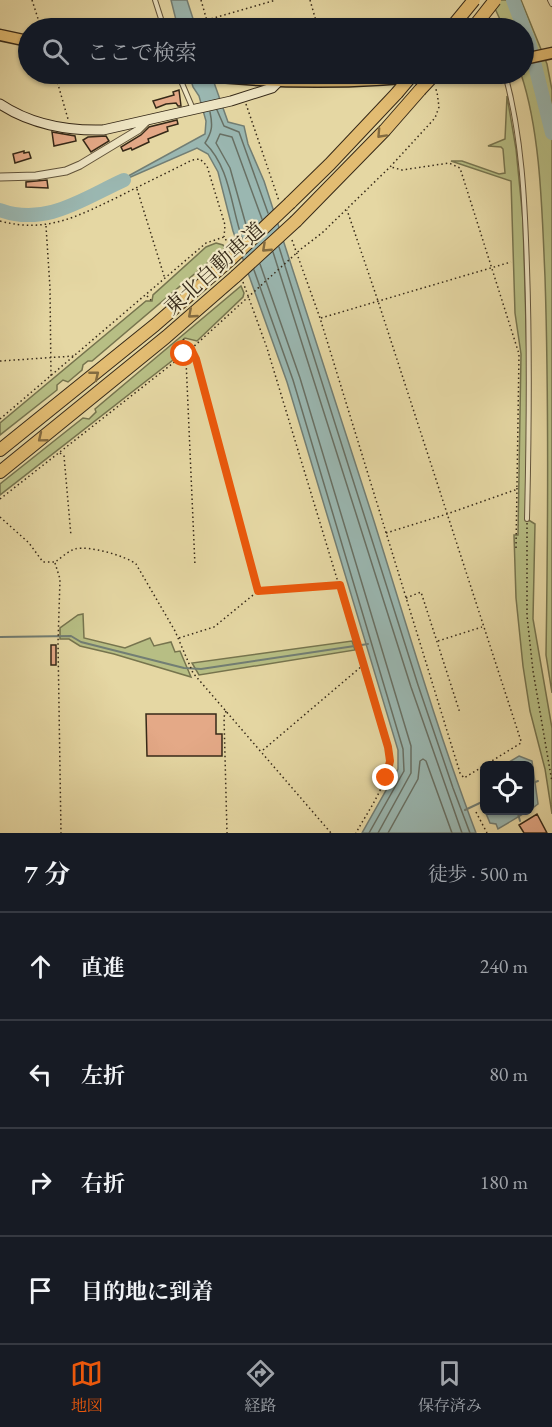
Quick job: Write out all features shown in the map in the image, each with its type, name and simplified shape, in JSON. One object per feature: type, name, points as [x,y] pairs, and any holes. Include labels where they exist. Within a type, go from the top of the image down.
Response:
[{"type":"highway","points":[[459,18],[474,0]]},
{"type":"highway","points":[[481,18],[495,0]]},
{"type":"highway","name":"東北自動車道","points":[[0,450],[147,332],[338,156],[405,84]]},
{"type":"highway","name":"東北自動車道","points":[[0,472],[240,279],[385,130],[424,84]]},
{"type":"main road","points":[[0,35],[18,39]]},
{"type":"main road","points":[[534,57],[552,53]]},
{"type":"street","points":[[0,104],[24,117],[54,126],[103,130],[222,103],[272,88],[276,84]]},
{"type":"street","points":[[0,177],[36,176],[66,171],[138,130],[147,121]]},
{"type":"lane","points":[[155,0],[161,18]]},
{"type":"lane","points":[[474,0],[483,18]]},
{"type":"lane","points":[[550,0],[552,4]]},
{"type":"lane","points":[[182,84],[193,110]]},
{"type":"lane","points":[[508,84],[516,122],[525,220],[530,363],[527,519]]},
{"type":"path","points":[[32,0],[38,18]]},
{"type":"path","points":[[201,0],[206,18]]},
{"type":"path","points":[[217,18],[276,0]]},
{"type":"path","points":[[310,0],[315,18]]},
{"type":"path","points":[[58,84],[71,129]]},
{"type":"path","points":[[0,499],[191,349],[296,253],[314,241],[347,210],[435,118],[439,107],[435,84]]},
{"type":"path","points":[[243,97],[285,206]]},
{"type":"path","points":[[0,221],[19,225],[46,225],[79,216],[192,160],[200,159],[207,166],[225,225],[224,237],[231,256]]},
{"type":"path","points":[[390,167],[402,170],[449,163],[460,168],[519,354],[516,548]]},
{"type":"path","points":[[137,188],[165,280]]},
{"type":"path","points":[[292,226],[296,253],[320,318],[460,773],[464,778],[521,743],[347,210]]},
{"type":"path","points":[[46,225],[50,288],[51,376]]},
{"type":"path","points":[[0,419],[147,296],[206,243],[224,237]]},
{"type":"path","points":[[320,318],[511,262]]},
{"type":"path","points":[[240,279],[267,348],[388,747],[390,761],[386,778],[356,833]]},
{"type":"path","points":[[147,296],[152,301]]},
{"type":"path","points":[[183,339],[191,349],[258,591]]},
{"type":"path","points":[[184,354],[195,566]]},
{"type":"path","points":[[0,361],[76,355]]},
{"type":"path","points":[[60,452],[64,456],[71,536]]},
{"type":"path","points":[[386,533],[515,490],[517,486]]},
{"type":"path","points":[[0,517],[28,543],[43,561],[55,562],[79,548],[128,558],[139,569],[178,638],[193,673],[331,833]]},
{"type":"path","points":[[527,519],[527,616],[533,670],[552,782]]},
{"type":"path","points":[[55,562],[60,579],[58,643],[61,833]]},
{"type":"path","points":[[178,638],[214,627],[258,591],[340,585]]},
{"type":"path","points":[[406,598],[421,592],[460,713]]},
{"type":"path","points":[[437,641],[483,627]]},
{"type":"path","points":[[262,752],[363,665]]},
{"type":"path","points":[[226,711],[224,717],[226,833]]},
{"type":"path","points":[[477,812],[487,833]]},
{"type":"green space","points":[[491,0],[521,0],[528,18],[499,18]]},
{"type":"green space","points":[[534,32],[547,64],[552,90],[552,693],[546,655],[548,513],[543,227],[537,148],[524,84],[534,84]]},
{"type":"green space","points":[[507,96],[516,149],[523,220],[527,359],[527,519],[535,524],[533,619],[552,728],[552,814],[545,769],[530,711],[516,598],[514,535],[518,535],[521,354],[515,313],[511,181],[451,161],[462,161],[499,174],[505,173],[503,149],[488,146],[505,139]]},
{"type":"green space","points":[[216,243],[225,248],[92,361],[83,365],[82,370],[68,382],[63,380],[57,385],[57,390],[0,435],[0,423],[146,301],[152,301],[153,295],[206,247]]},
{"type":"green space","points":[[241,286],[243,297],[197,341],[185,338],[182,341],[186,347],[182,353],[0,495],[0,484],[83,418],[89,419],[96,412],[95,409]]},
{"type":"green space","points":[[83,614],[84,638],[125,648],[150,638],[154,646],[171,642],[175,652],[180,651],[191,677],[80,646],[69,639],[60,639],[60,628]]},
{"type":"green space","points":[[352,641],[355,650],[199,675],[192,663]]},
{"type":"water","points":[[171,0],[187,0],[193,18],[176,18]]},
{"type":"water","points":[[192,84],[215,84],[228,122],[244,126],[248,144],[264,181],[346,433],[435,716],[476,833],[362,833],[398,769],[398,750],[287,382],[233,231],[218,172],[208,154],[197,148],[110,186],[205,134],[206,121],[199,96]]},
{"type":"water","points":[[519,756],[532,761],[511,761]]},
{"type":"water","points":[[534,775],[538,804],[534,807]]},
{"type":"water","points":[[487,815],[521,815],[498,829],[496,824],[490,823]]},
{"type":"building","points":[[179,90],[181,106],[176,103],[156,108],[153,101],[174,95],[173,92]]},
{"type":"building","points":[[177,120],[178,124],[167,127],[168,131],[148,139],[149,142],[132,150],[131,148],[123,151],[121,147],[141,135],[149,127]]},
{"type":"building","points":[[52,132],[75,136],[76,141],[54,146]]},
{"type":"building","points":[[106,136],[109,141],[91,152],[83,140],[88,137]]},
{"type":"building","points":[[24,151],[24,153],[29,152],[31,158],[15,163],[13,154]]},
{"type":"building","points":[[47,180],[48,188],[26,187],[26,182]]},
{"type":"building","points":[[51,645],[56,645],[56,665],[51,665]]},
{"type":"building","points":[[146,714],[216,714],[216,734],[222,734],[222,756],[147,756]]},
{"type":"building","points":[[537,814],[547,833],[524,833],[519,825]]},
{"type":"waterway","points":[[513,0],[520,18]]},
{"type":"waterway","points":[[534,62],[552,133]]},
{"type":"waterway","points":[[0,210],[33,215],[49,213],[79,202],[124,180]]},
{"type":"waterway","points":[[0,637],[71,636],[81,642],[184,668],[201,669],[368,644]]},
{"type":"waterway","points":[[534,782],[538,781]]},
{"type":"waterway","points":[[465,810],[480,803]]},
{"type":"waterway","points":[[518,815],[520,821]]},
{"type":"route","points":[[184,354],[191,349],[196,359],[258,591],[340,585],[388,747],[390,761],[386,778]]}]
